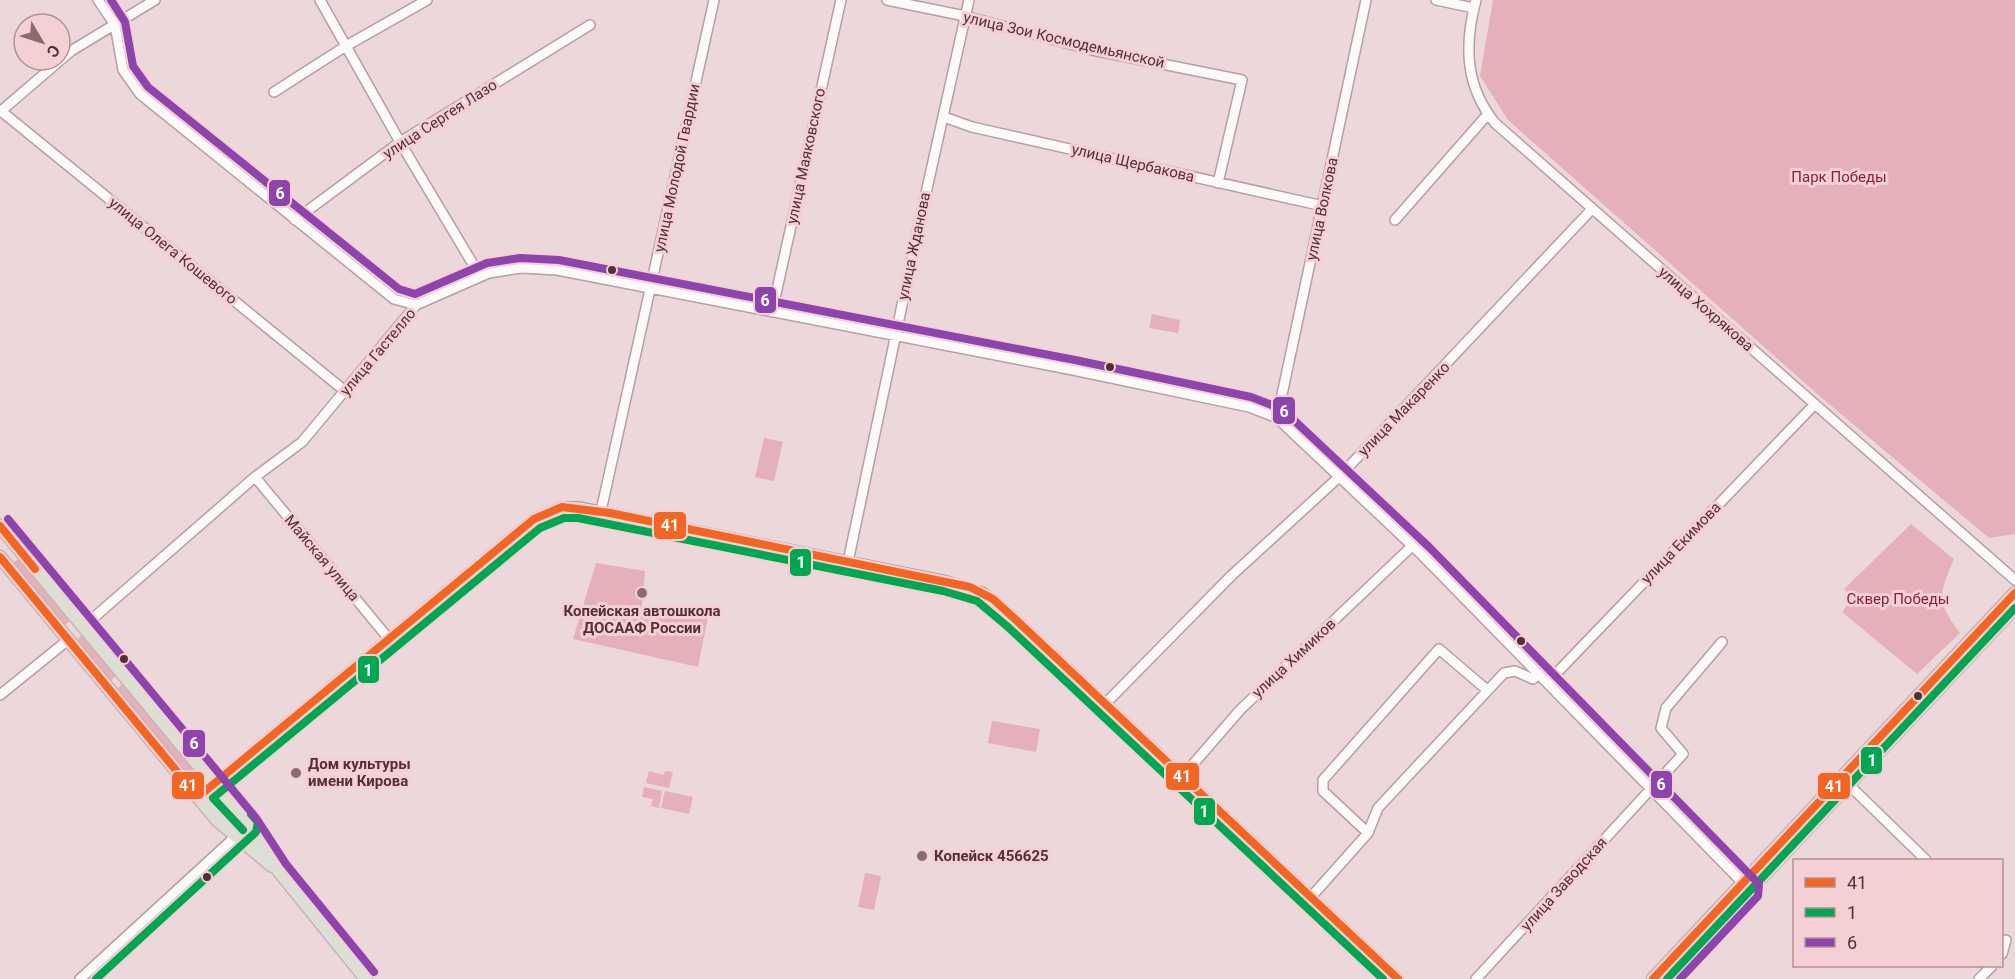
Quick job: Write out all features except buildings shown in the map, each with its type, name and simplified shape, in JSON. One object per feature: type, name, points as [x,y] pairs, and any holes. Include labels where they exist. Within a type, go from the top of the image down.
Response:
[{"type":"main road","points":[[0,526],[248,825],[278,870],[366,979]]},
{"type":"main road","points":[[0,557],[198,797],[235,837],[278,870]]},
{"type":"main road","points":[[1666,979],[1747,886],[2015,592]]},
{"type":"main road","points":[[1845,781],[2015,607]]},
{"type":"main road","name":"улица Гастелло","points":[[68,640],[83,627]]},
{"type":"main road","points":[[110,690],[126,677]]},
{"type":"main road","points":[[198,797],[214,784]]},
{"type":"main road","points":[[235,837],[248,825]]},
{"type":"main road","points":[[1653,979],[1747,886]]},
{"type":"street","points":[[98,0],[115,25],[123,70],[132,86],[394,299],[416,304]]},
{"type":"street","points":[[1,111],[71,51],[155,0]]},
{"type":"street","points":[[320,0],[400,142],[480,276]]},
{"type":"street","points":[[274,92],[346,46],[427,0]]},
{"type":"street","name":"улица Молодой Гвардии","points":[[601,512],[714,0]]},
{"type":"street","name":"улица Маяковского","points":[[772,312],[841,0]]},
{"type":"street","name":"улица Зои Космодемьянской","points":[[887,0],[965,16],[1092,50],[1242,80],[1218,183]]},
{"type":"street","name":"улица Жданова","points":[[848,562],[969,0]]},
{"type":"street","name":"улица Волкова","points":[[1277,418],[1366,0]]},
{"type":"street","points":[[1436,0],[1475,4]]},
{"type":"street","name":"улица Хохрякова","points":[[1475,4],[1469,35],[1470,75],[1488,114],[2015,580]]},
{"type":"street","name":"улица Сергея Лазо","points":[[295,220],[400,142],[590,25]]},
{"type":"street","name":"улица Олега Кошевого","points":[[1,111],[345,391]]},
{"type":"street","points":[[1395,220],[1488,114]]},
{"type":"street","name":"улица Щербакова","points":[[944,117],[972,127],[1323,206]]},
{"type":"street","name":"улица Макаренко","points":[[1105,704],[1231,576],[1340,477],[1592,208]]},
{"type":"street","name":"улица Гастелло","points":[[83,627],[255,477],[302,442],[416,304],[480,276],[521,268],[557,270],[895,336],[1248,407],[1277,418]]},
{"type":"street","name":"улица Екимова","points":[[1548,682],[1815,404]]},
{"type":"street","points":[[1277,418],[1412,546],[1747,886]]},
{"type":"street","name":"Майская улица","points":[[255,477],[389,639]]},
{"type":"street","points":[[214,784],[534,519],[562,507],[601,512],[970,587],[993,599],[1398,979]]},
{"type":"street","name":"улица Химиков","points":[[1182,777],[1239,710],[1412,546]]},
{"type":"street","name":"улица Гастелло","points":[[0,694],[68,640]]},
{"type":"street","name":"улица Заводская","points":[[1476,979],[1683,754],[1661,728],[1666,708],[1722,642]]},
{"type":"street","points":[[1368,833],[1323,791],[1323,780],[1439,650],[1487,690]]},
{"type":"street","points":[[1311,897],[1368,833],[1378,808],[1487,690],[1509,670],[1533,679],[1539,674]]},
{"type":"street","points":[[1845,781],[1924,859]]},
{"type":"street","points":[[80,979],[235,837]]},
{"type":"street","points":[[1979,979],[1991,967]]},
{"type":"green space","name":"Парк Победы","points":[[1493,0],[2015,0],[2015,534],[1989,538],[1823,399],[1508,120],[1480,76]]},
{"type":"green space","points":[[1152,314],[1180,320],[1178,333],[1149,328]]},
{"type":"green space","points":[[764,438],[783,442],[774,481],[755,477]]},
{"type":"green space","name":"Сквер Победы","points":[[1911,524],[1954,559],[1945,581],[1942,597],[1947,613],[1960,633],[1917,674],[1842,612],[1852,598],[1844,589]]},
{"type":"green space","points":[[18,559],[70,621],[63,627],[11,564]]},
{"type":"green space","points":[[596,563],[645,571],[642,606],[708,617],[698,667],[573,639]]},
{"type":"green space","points":[[82,635],[116,676],[109,682],[75,641]]},
{"type":"green space","points":[[122,684],[196,773],[189,779],[115,691]]},
{"type":"green space","points":[[992,721],[1040,729],[1036,752],[988,743]]},
{"type":"green space","points":[[649,771],[663,775],[666,771],[673,772],[669,788],[646,783]]},
{"type":"green space","points":[[644,787],[662,791],[659,808],[651,806],[653,799],[642,797]]},
{"type":"green space","points":[[665,791],[693,797],[689,814],[661,808]]},
{"type":"green space","points":[[865,873],[881,876],[874,910],[858,907]]},
{"type":"transit line","name":"6","points":[[111,0],[125,22],[133,66],[148,87],[399,289],[415,294],[487,263],[520,258],[559,260],[1075,360],[1251,397],[1282,409],[1429,547],[1759,884],[1758,896],[1680,979]]},
{"type":"transit line","name":"41","points":[[0,557],[198,797],[534,519],[562,507],[610,513],[970,587],[993,599],[1015,619],[1398,979]]},
{"type":"transit line","name":"1","points":[[243,830],[213,798],[540,528],[564,518],[578,518],[943,591],[977,601],[1008,627],[1383,979]]},
{"type":"transit line","name":"6","points":[[8,519],[256,818],[286,864],[374,972]]},
{"type":"transit line","name":"41","points":[[0,526],[35,569]]},
{"type":"transit line","name":"41","points":[[1653,979],[2015,593]]},
{"type":"transit line","name":"1","points":[[1667,979],[2015,608]]},
{"type":"transit line","name":"1","points":[[96,979],[256,832],[258,822],[251,814]]},
{"type":"place","name":"Копейская автошкола ДОСААФ России","points":[[642,593]]},
{"type":"place","name":"Дом культуры имени Кирова","points":[[296,773]]},
{"type":"place","name":"Копейск 456625","points":[[922,856]]}]
